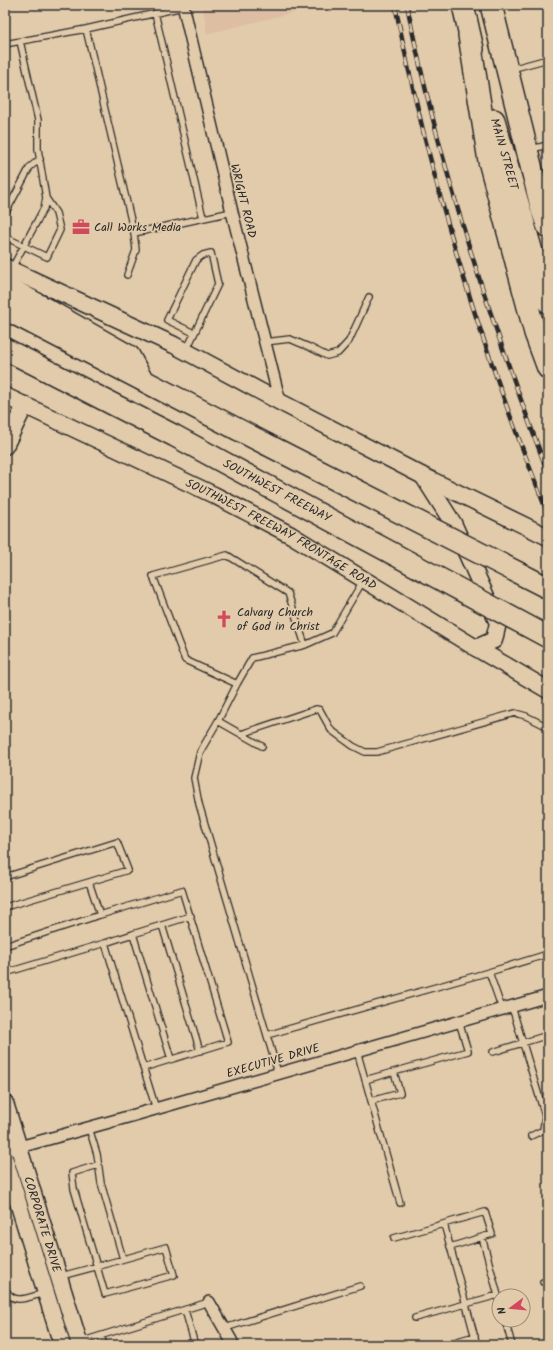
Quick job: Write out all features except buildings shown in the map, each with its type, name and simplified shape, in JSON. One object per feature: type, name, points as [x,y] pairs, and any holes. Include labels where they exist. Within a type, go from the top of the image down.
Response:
[{"type":"highway","name":"MAIN STREET","points":[[463,5],[469,35],[540,283],[548,302]]},
{"type":"highway","name":"MAIN STREET","points":[[491,5],[546,219]]},
{"type":"highway","points":[[469,35],[489,161],[535,333],[548,368]]},
{"type":"highway","points":[[7,274],[129,356],[142,380]]},
{"type":"highway","points":[[5,309],[548,588]]},
{"type":"highway","name":"SOUTHWEST FREEWAY","points":[[5,349],[176,436],[548,637]]},
{"type":"main road","points":[[7,274],[186,351],[280,402],[423,476],[548,537]]},
{"type":"main road","name":"SOUTHWEST FREEWAY FRONTAGE ROAD","points":[[7,401],[25,405],[214,495],[291,535],[476,648],[548,690]]},
{"type":"main road","points":[[5,446],[25,405]]},
{"type":"main road","points":[[423,476],[453,523],[498,623],[494,640],[476,648]]},
{"type":"main road","name":"CORPORATE DRIVE","points":[[5,1103],[12,1149],[59,1277],[79,1344]]},
{"type":"main road","name":"CORPORATE DRIVE","points":[[5,1160],[62,1345]]},
{"type":"street","name":"WRIGHT ROAD","points":[[183,6],[232,212],[280,402]]},
{"type":"street","name":"EXECUTIVE DRIVE","points":[[12,1149],[548,996]]},
{"type":"street","points":[[209,1302],[225,1328],[233,1345]]},
{"type":"lane","points":[[5,44],[86,29],[183,6]]},
{"type":"lane","points":[[155,13],[203,218]]},
{"type":"lane","points":[[86,29],[134,233],[136,250],[127,275]]},
{"type":"lane","points":[[7,274],[44,208],[46,198],[38,149],[38,120],[20,41]]},
{"type":"lane","points":[[507,70],[548,59]]},
{"type":"lane","points":[[528,150],[548,144]]},
{"type":"lane","points":[[5,214],[30,167],[40,159]]},
{"type":"lane","points":[[5,237],[47,257],[60,230],[56,213],[46,198]]},
{"type":"lane","points":[[134,233],[232,212]]},
{"type":"lane","points":[[186,351],[218,284],[211,254],[203,255],[196,260],[167,320],[194,333]]},
{"type":"lane","points":[[265,342],[290,339],[327,356],[338,353],[348,340],[369,296]]},
{"type":"lane","points":[[237,684],[185,660],[153,576],[227,555],[288,593],[305,645]]},
{"type":"lane","points":[[278,1073],[199,804],[194,778],[200,752],[252,658],[305,645],[332,633],[364,580]]},
{"type":"lane","points":[[241,734],[316,709],[320,710],[332,730],[353,746],[365,752],[377,752],[515,713],[526,716],[548,727]]},
{"type":"lane","points":[[218,721],[262,746]]},
{"type":"lane","points":[[5,877],[117,842],[128,870],[5,907]]},
{"type":"lane","points":[[89,882],[100,915]]},
{"type":"lane","points":[[5,946],[182,890],[228,1042],[143,1068]]},
{"type":"lane","points":[[5,973],[190,916]]},
{"type":"lane","points":[[162,925],[200,1051]]},
{"type":"lane","points":[[132,934],[171,1059]]},
{"type":"lane","points":[[105,943],[156,1109]]},
{"type":"lane","points":[[267,1035],[548,954]]},
{"type":"lane","points":[[489,972],[523,1042],[545,1116],[543,1130],[531,1136]]},
{"type":"lane","points":[[365,1080],[468,1051],[459,1022]]},
{"type":"lane","points":[[493,1052],[548,1035]]},
{"type":"lane","points":[[357,1051],[400,1203]]},
{"type":"lane","points":[[371,1102],[400,1093],[394,1072]]},
{"type":"lane","points":[[89,1128],[97,1154],[101,1183],[123,1259]]},
{"type":"lane","points":[[59,1277],[97,1266],[166,1247],[174,1275],[105,1294],[97,1266],[74,1189],[72,1173],[98,1165]]},
{"type":"lane","points":[[394,1238],[485,1212],[492,1234],[450,1247]]},
{"type":"lane","points":[[444,1224],[478,1345]]},
{"type":"lane","points":[[482,1237],[496,1288]]},
{"type":"lane","points":[[225,1328],[360,1286]]},
{"type":"lane","points":[[5,1287],[11,1298],[16,1300],[46,1292]]},
{"type":"lane","points":[[415,1318],[491,1299]]},
{"type":"lane","points":[[79,1344],[209,1302]]},
{"type":"lane","points":[[184,1310],[195,1345]]},
{"type":"lane","points":[[507,1328],[512,1345]]},
{"type":"lane","points":[[101,1336],[104,1345]]},
{"type":"lane","points":[[444,1345],[475,1336]]},
{"type":"shaded area","points":[[202,5],[324,5],[206,34],[206,24]]},
{"type":"railway","points":[[395,5],[415,98],[451,237],[501,391],[548,515]]},
{"type":"railway","points":[[407,5],[434,125],[450,183],[486,300],[548,473]]},
{"type":"place","name":"Call Works Media","points":[[81,227]]},
{"type":"place","name":"Calvary Church of God in Christ","points":[[224,619]]}]
